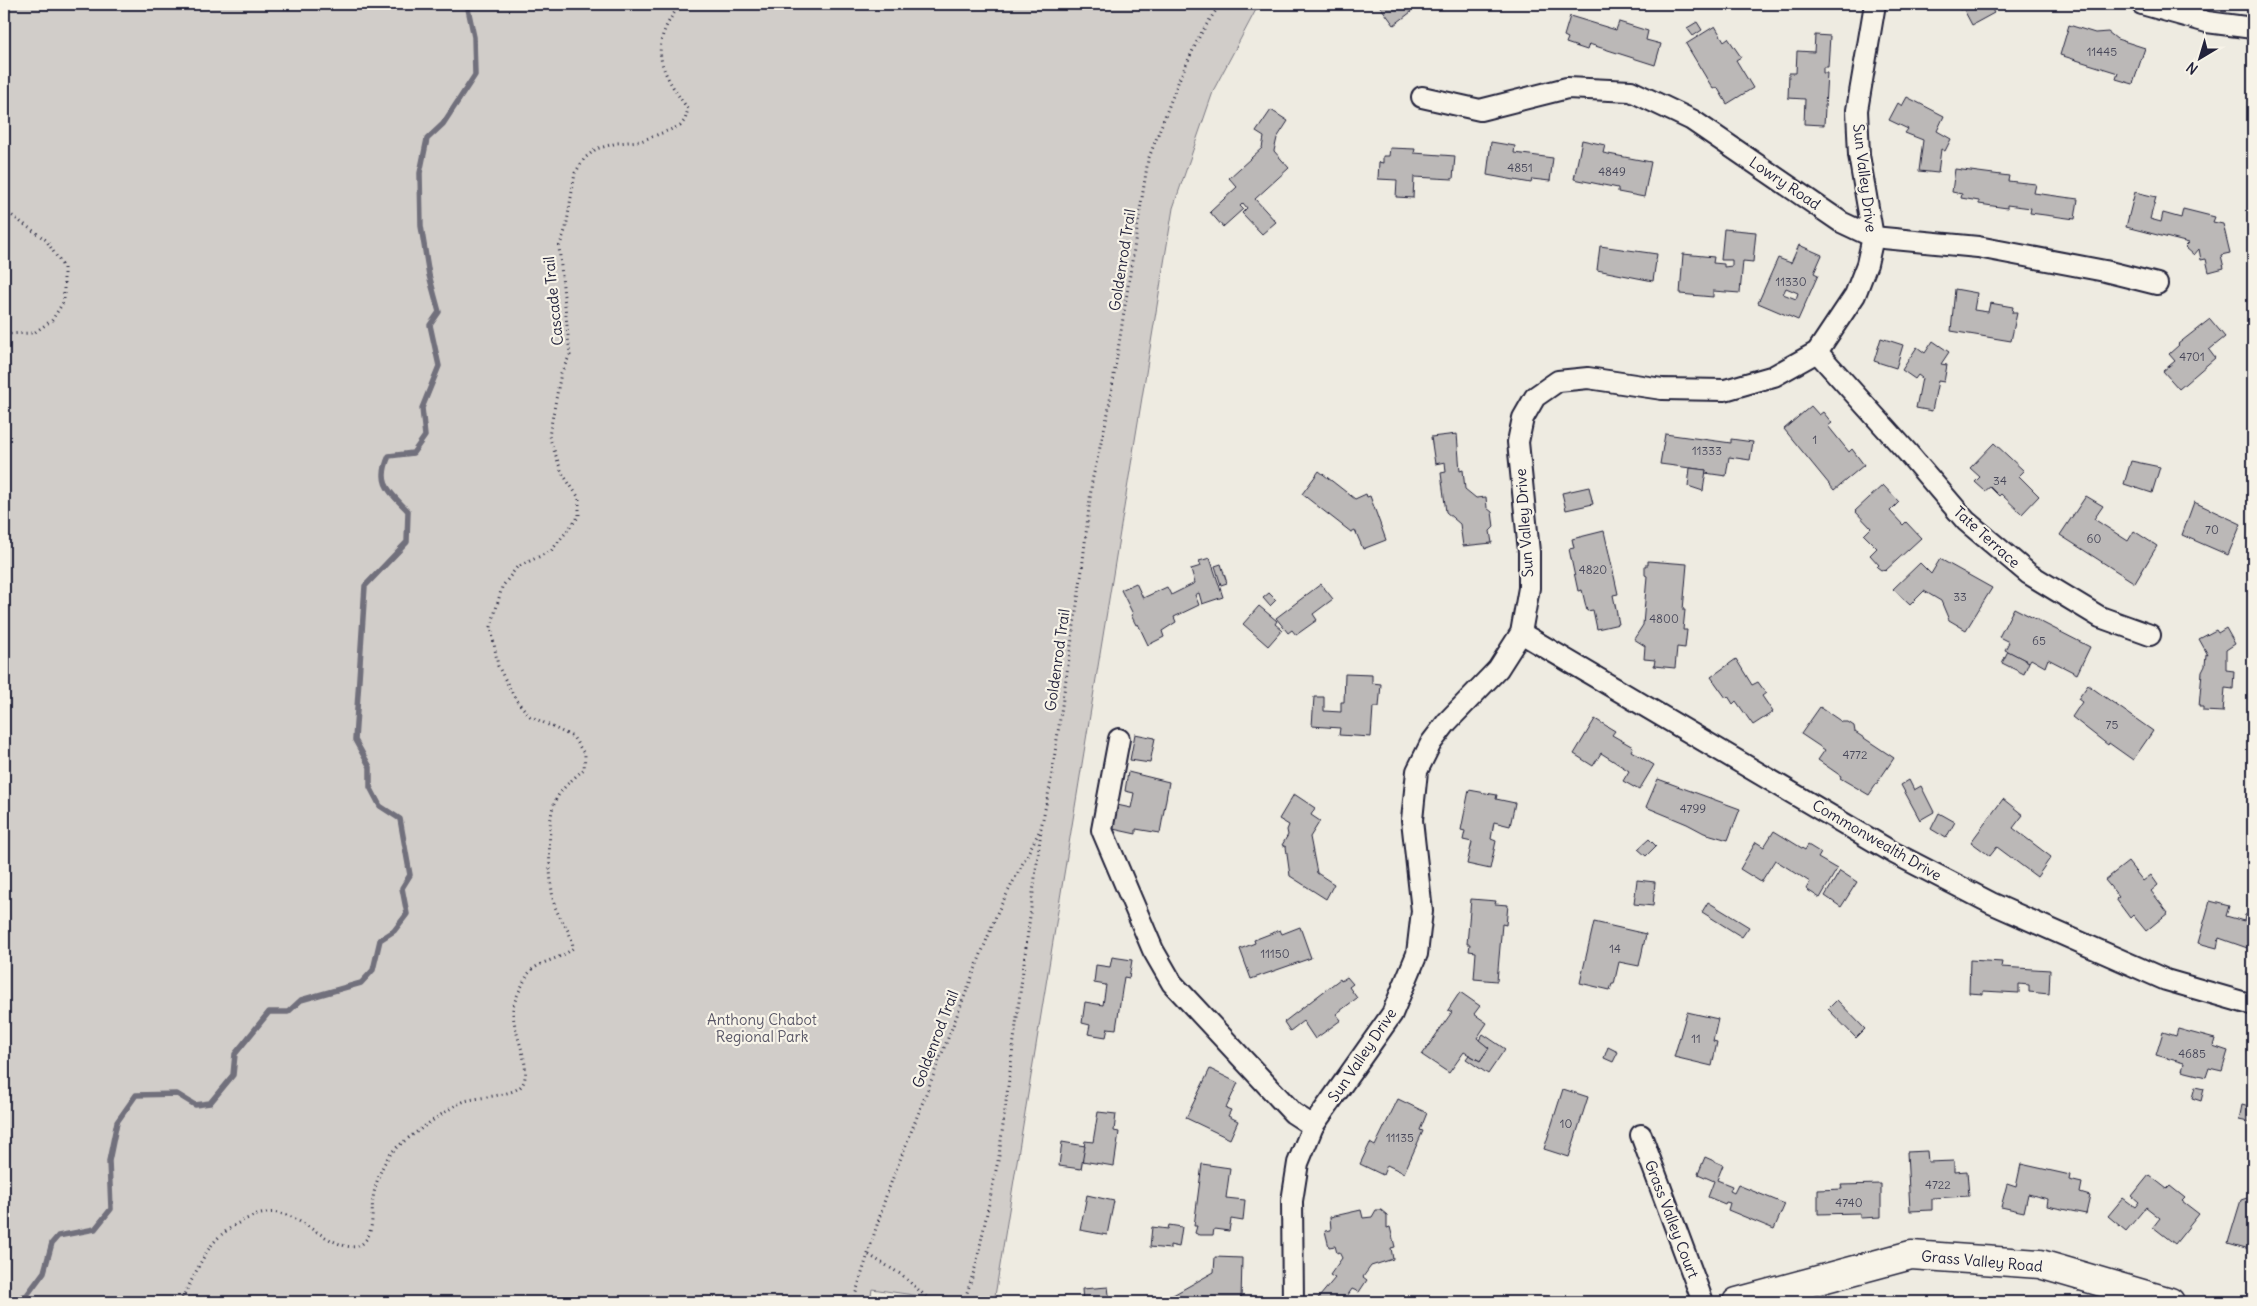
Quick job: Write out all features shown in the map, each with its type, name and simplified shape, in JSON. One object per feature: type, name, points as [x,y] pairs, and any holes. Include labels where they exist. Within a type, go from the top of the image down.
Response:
[{"type":"main road","name":"Grass Valley Road","points":[[1737,1302],[1911,1255],[2040,1264],[2170,1302]]},
{"type":"street","name":"Sun Valley Drive","points":[[1293,1302],[1292,1201],[1298,1163],[1312,1126],[1392,1014],[1417,954],[1422,911],[1412,820],[1416,771],[1431,743],[1447,722],[1498,669],[1521,633],[1529,588],[1528,552],[1518,442],[1523,418],[1535,397],[1558,381],[1588,378],[1662,389],[1725,390],[1774,376],[1817,352],[1855,294],[1867,264],[1873,237],[1859,155],[1857,110],[1876,4]]},
{"type":"street","points":[[2142,4],[2207,22],[2253,28]]},
{"type":"street","name":"Lowry Road","points":[[1422,97],[1480,110],[1567,88],[1631,91],[1692,120],[1841,222],[1873,237],[1978,247],[2105,271],[2157,284]]},
{"type":"street","name":"Tate Terrace","points":[[1817,352],[1908,453],[1966,522],[2029,574],[2100,617],[2150,635]]},
{"type":"street","name":"Commonwealth Drive","points":[[1521,633],[1894,853],[1991,903],[2166,980],[2253,1005]]},
{"type":"street","points":[[1119,739],[1102,830],[1153,950],[1172,984],[1293,1113],[1312,1126]]},
{"type":"street","name":"Grass Valley Court","points":[[1641,1135],[1703,1302]]},
{"type":"path","name":"Cascade Trail","points":[[179,1302],[208,1251],[220,1236],[239,1222],[262,1214],[283,1213],[307,1224],[328,1239],[348,1247],[358,1246],[364,1242],[371,1230],[374,1198],[383,1165],[396,1148],[462,1101],[510,1092],[521,1087],[525,1079],[526,1068],[517,1040],[512,1008],[528,974],[547,961],[566,955],[573,948],[572,936],[554,903],[548,824],[554,803],[565,786],[584,769],[585,755],[572,737],[530,716],[516,700],[498,666],[491,627],[502,587],[517,567],[551,551],[579,516],[579,498],[562,472],[549,436],[561,373],[570,355],[559,247],[566,228],[575,173],[585,158],[596,149],[616,143],[641,141],[680,126],[685,120],[688,109],[667,81],[660,55],[660,40],[667,22],[681,4]]},
{"type":"path","name":"Goldenrod Trail","points":[[853,1302],[887,1193],[998,911],[1041,828],[1050,786],[1081,578],[1092,481],[1108,413],[1148,160],[1179,80],[1200,35],[1220,4]]},
{"type":"path","points":[[4,210],[46,240],[64,268],[64,301],[52,320],[34,333],[4,334]]},
{"type":"path","points":[[964,1302],[976,1265],[999,1156],[1041,828]]},
{"type":"path","points":[[869,1255],[902,1274],[932,1302]]},
{"type":"green space","name":"Anthony Chabot Regional Park","points":[[4,4],[1259,4],[1214,89],[1173,208],[994,1302],[962,1302],[872,1289],[870,1302],[4,1302]]},
{"type":"building","points":[[1405,4],[1411,12],[1394,25],[1379,5]]},
{"type":"building","points":[[1957,4],[1989,4],[1994,13],[1972,25],[1963,8],[1960,10]]},
{"type":"building","points":[[1570,16],[1616,30],[1619,22],[1648,31],[1646,40],[1661,44],[1655,65],[1589,44],[1587,50],[1566,43],[1568,38],[1564,36]]},
{"type":"building","points":[[1697,22],[1702,30],[1693,36],[1687,28]]},
{"type":"building","points":[[2069,25],[2095,33],[2108,32],[2117,39],[2145,48],[2133,84],[2116,79],[2118,73],[2060,55]]},
{"type":"building","points":[[1715,26],[1724,41],[1728,38],[1741,57],[1736,60],[1753,88],[1727,104],[1717,87],[1713,89],[1686,44]]},
{"type":"building","points":[[1815,35],[1830,36],[1828,67],[1823,67],[1823,73],[1827,73],[1824,125],[1804,124],[1805,99],[1788,98],[1789,73],[1796,73],[1797,51],[1814,52]]},
{"type":"building","points":[[1907,97],[1944,116],[1937,131],[1951,139],[1945,151],[1941,149],[1938,173],[1919,171],[1923,140],[1905,133],[1908,129],[1889,120],[1898,103],[1902,106]]},
{"type":"building","points":[[1271,110],[1288,121],[1277,138],[1274,151],[1289,168],[1255,199],[1276,222],[1262,234],[1242,213],[1247,208],[1243,203],[1240,206],[1243,209],[1223,227],[1210,212],[1237,187],[1229,178],[1262,148],[1264,137],[1256,132]]},
{"type":"building","points":[[1582,140],[1605,145],[1603,153],[1651,162],[1644,197],[1618,192],[1618,188],[1574,179]]},
{"type":"building","points":[[1491,142],[1515,146],[1514,153],[1553,158],[1550,181],[1532,179],[1531,183],[1487,175]]},
{"type":"building","points":[[1390,148],[1415,149],[1414,153],[1455,156],[1453,179],[1414,177],[1413,198],[1396,197],[1397,180],[1378,179],[1379,162],[1383,163],[1383,156],[1389,156]]},
{"type":"building","points":[[1955,169],[2009,176],[2008,181],[2036,184],[2034,193],[2078,199],[2075,219],[2030,213],[2031,208],[2007,205],[2007,208],[1979,204],[1979,201],[1961,198],[1962,194],[1952,192]]},
{"type":"building","points":[[2135,192],[2156,197],[2150,219],[2161,222],[2163,213],[2181,218],[2183,209],[2215,217],[2213,222],[2223,224],[2230,253],[2221,255],[2224,268],[2209,272],[2206,259],[2201,260],[2199,249],[2194,255],[2185,247],[2189,243],[2126,227]]},
{"type":"building","points":[[1724,229],[1756,232],[1753,262],[1743,261],[1740,293],[1713,291],[1713,297],[1680,294],[1683,254],[1714,257],[1713,263],[1724,264],[1724,267],[1732,266],[1732,260],[1721,260]]},
{"type":"building","points":[[1799,245],[1822,255],[1814,273],[1818,275],[1798,320],[1758,303],[1778,258],[1791,263]],"holes":[[[1786,288],[1798,293],[1796,299],[1783,294]]]},
{"type":"building","points":[[1600,246],[1657,254],[1653,281],[1597,270]]},
{"type":"building","points":[[1955,289],[1977,293],[1974,310],[1988,312],[1990,303],[2013,307],[2012,313],[2017,313],[2011,341],[1951,331]]},
{"type":"building","points":[[2210,319],[2225,337],[2209,350],[2215,358],[2179,389],[2163,371],[2175,361],[2169,354],[2178,344]]},
{"type":"building","points":[[1881,338],[1903,345],[1896,368],[1874,361]]},
{"type":"building","points":[[1933,341],[1949,352],[1941,364],[1947,365],[1944,382],[1938,381],[1932,411],[1916,408],[1922,378],[1918,375],[1915,379],[1902,370],[1917,347],[1925,353]]},
{"type":"building","points":[[1811,406],[1819,415],[1823,412],[1832,423],[1828,426],[1849,452],[1852,449],[1864,465],[1834,490],[1784,429]]},
{"type":"building","points":[[1457,434],[1460,471],[1463,470],[1465,489],[1476,498],[1486,497],[1487,508],[1492,512],[1494,527],[1490,531],[1492,543],[1463,546],[1460,524],[1446,512],[1441,473],[1446,472],[1445,462],[1435,464],[1431,437]]},
{"type":"building","points":[[1665,434],[1731,443],[1731,439],[1753,442],[1750,460],[1729,457],[1726,476],[1705,473],[1706,470],[1660,464]]},
{"type":"building","points":[[1994,443],[2024,471],[2019,476],[2039,496],[2022,514],[2001,494],[1999,496],[1990,487],[1985,491],[1975,482],[1980,477],[1970,468]]},
{"type":"building","points":[[2131,461],[2160,467],[2152,493],[2124,484]]},
{"type":"building","points":[[1690,468],[1706,470],[1703,491],[1688,486]]},
{"type":"building","points":[[1319,471],[1355,499],[1366,494],[1367,497],[1370,496],[1386,540],[1363,549],[1355,530],[1351,532],[1302,494]]},
{"type":"building","points":[[1883,485],[1899,502],[1890,511],[1903,525],[1906,522],[1921,538],[1885,571],[1877,567],[1879,565],[1870,555],[1877,548],[1864,535],[1871,528],[1855,511]]},
{"type":"building","points":[[1589,487],[1593,504],[1566,510],[1562,493]]},
{"type":"building","points":[[2086,496],[2103,506],[2094,519],[2128,541],[2134,531],[2157,546],[2135,583],[2060,535]]},
{"type":"building","points":[[2194,502],[2241,524],[2228,555],[2182,535]]},
{"type":"building","points":[[1604,531],[1618,594],[1613,595],[1619,624],[1597,629],[1593,610],[1587,611],[1582,590],[1578,591],[1569,549],[1574,548],[1572,539]]},
{"type":"building","points":[[1210,558],[1223,597],[1202,604],[1199,593],[1195,595],[1199,605],[1174,617],[1176,622],[1162,631],[1164,637],[1148,645],[1138,624],[1136,625],[1131,615],[1133,614],[1121,590],[1136,583],[1143,598],[1167,587],[1171,595],[1195,583],[1191,569],[1201,566],[1199,561]]},
{"type":"building","points":[[1940,559],[1992,588],[1966,630],[1949,620],[1941,601],[1924,591],[1910,605],[1893,589],[1920,563],[1931,574]]},
{"type":"building","points":[[1648,561],[1687,564],[1683,610],[1685,610],[1683,630],[1687,630],[1685,648],[1677,647],[1675,668],[1654,666],[1655,660],[1644,659],[1645,646],[1634,639],[1643,625],[1647,576],[1645,575],[1645,565],[1648,565]]},
{"type":"building","points":[[1221,564],[1227,583],[1221,585],[1215,566]]},
{"type":"building","points":[[1321,584],[1333,599],[1313,614],[1317,620],[1296,635],[1292,630],[1288,633],[1276,618]]},
{"type":"building","points":[[1269,593],[1276,600],[1270,606],[1263,598]]},
{"type":"building","points":[[1259,606],[1277,621],[1275,624],[1282,630],[1268,646],[1243,624]]},
{"type":"building","points":[[2014,608],[2090,647],[2077,674],[2048,659],[2045,667],[2031,659],[2029,662],[2005,650],[2009,642],[1999,637]]},
{"type":"building","points":[[2226,628],[2235,644],[2226,650],[2226,670],[2234,671],[2233,689],[2225,688],[2223,712],[2203,711],[2203,707],[2199,707],[2202,672],[2205,666],[2206,654],[2208,655],[2199,639],[2216,630],[2218,633]]},
{"type":"building","points":[[2008,651],[2029,662],[2024,674],[2002,663]]},
{"type":"building","points":[[1736,659],[1752,685],[1758,682],[1766,693],[1762,696],[1773,712],[1753,725],[1736,701],[1733,704],[1728,696],[1726,698],[1711,677]]},
{"type":"building","points":[[1345,674],[1372,675],[1372,683],[1381,684],[1379,707],[1373,707],[1371,737],[1339,735],[1340,728],[1312,726],[1314,697],[1324,697],[1324,711],[1341,712],[1341,702],[1344,702]]},
{"type":"building","points":[[2088,685],[2153,731],[2133,760],[2109,743],[2108,745],[2072,717],[2082,702],[2078,699]]},
{"type":"building","points":[[1820,707],[1842,722],[1848,722],[1854,726],[1855,732],[1894,758],[1869,795],[1840,778],[1841,776],[1818,760],[1825,750],[1801,734]]},
{"type":"building","points":[[1595,719],[1615,731],[1612,735],[1633,747],[1631,751],[1654,765],[1639,790],[1623,781],[1629,771],[1601,753],[1593,766],[1574,754]]},
{"type":"building","points":[[1135,734],[1155,738],[1150,763],[1130,760]]},
{"type":"building","points":[[1128,772],[1169,782],[1160,833],[1136,829],[1136,834],[1113,829],[1117,805],[1131,808],[1134,793],[1125,791]]},
{"type":"building","points":[[1658,779],[1740,809],[1728,840],[1704,833],[1646,807]]},
{"type":"building","points":[[1909,780],[1914,790],[1921,786],[1934,812],[1920,820],[1901,785]]},
{"type":"building","points":[[1469,790],[1497,795],[1496,799],[1515,803],[1510,826],[1494,822],[1491,839],[1496,841],[1490,869],[1467,864],[1472,842],[1463,840],[1465,831],[1461,830]]},
{"type":"building","points":[[1294,794],[1315,808],[1311,815],[1320,821],[1310,837],[1317,873],[1334,884],[1326,899],[1290,876],[1286,847],[1282,845],[1288,835],[1289,825],[1279,819]]},
{"type":"building","points":[[2003,799],[2023,815],[2013,828],[2051,857],[2037,877],[1997,847],[1990,856],[1971,842]]},
{"type":"building","points":[[1939,813],[1955,822],[1946,838],[1931,829]]},
{"type":"building","points":[[1774,831],[1805,850],[1808,845],[1821,853],[1818,858],[1837,869],[1820,898],[1806,889],[1810,882],[1775,860],[1761,882],[1740,869],[1756,842],[1764,847]]},
{"type":"building","points":[[1649,839],[1656,846],[1646,856],[1638,849]]},
{"type":"building","points":[[2128,862],[2143,881],[2151,875],[2158,885],[2151,891],[2168,913],[2146,931],[2133,915],[2130,918],[2116,899],[2119,897],[2105,880]]},
{"type":"building","points":[[1840,871],[1857,882],[1841,907],[1825,896]]},
{"type":"building","points":[[1637,880],[1655,882],[1653,906],[1634,904]]},
{"type":"building","points":[[1471,899],[1496,901],[1495,904],[1508,905],[1506,925],[1502,924],[1497,981],[1474,979],[1476,952],[1469,951],[1470,944],[1467,944]]},
{"type":"building","points":[[2210,901],[2229,906],[2226,916],[2244,921],[2245,915],[2253,912],[2253,950],[2219,938],[2217,948],[2198,943]]},
{"type":"building","points":[[1708,902],[1749,927],[1742,937],[1702,912]]},
{"type":"building","points":[[1594,922],[1646,934],[1639,966],[1619,962],[1614,984],[1612,984],[1610,990],[1580,983]]},
{"type":"building","points":[[1300,927],[1311,958],[1251,979],[1240,949],[1255,943],[1254,940],[1280,930],[1282,934]]},
{"type":"building","points":[[1112,957],[1132,960],[1129,978],[1124,977],[1116,1029],[1108,1028],[1106,1037],[1088,1034],[1090,1025],[1082,1023],[1085,1002],[1103,1005],[1106,985],[1094,983],[1096,965],[1110,967]]},
{"type":"building","points":[[1970,960],[2002,962],[2001,967],[2050,970],[2049,994],[2029,992],[2029,985],[2019,984],[2019,993],[1983,991],[1983,994],[1969,993]]},
{"type":"building","points":[[1347,977],[1353,984],[1349,987],[1357,998],[1336,1014],[1341,1020],[1315,1039],[1303,1021],[1290,1031],[1284,1022],[1340,979],[1341,981]]},
{"type":"building","points":[[1460,992],[1480,1006],[1474,1014],[1487,1023],[1477,1038],[1489,1048],[1480,1061],[1464,1052],[1449,1073],[1422,1055],[1452,1012],[1448,1010]]},
{"type":"building","points":[[1837,1000],[1865,1029],[1856,1038],[1828,1009]]},
{"type":"building","points":[[1687,1012],[1718,1019],[1713,1041],[1717,1042],[1712,1066],[1674,1057]]},
{"type":"building","points":[[2178,1029],[2215,1039],[2213,1046],[2228,1051],[2222,1071],[2209,1068],[2206,1077],[2182,1071],[2184,1063],[2156,1055],[2163,1032],[2176,1036]]},
{"type":"building","points":[[1483,1034],[1505,1049],[1488,1074],[1466,1059],[1469,1055],[1480,1061],[1489,1048],[1479,1040]]},
{"type":"building","points":[[1608,1047],[1618,1052],[1613,1062],[1604,1058]]},
{"type":"building","points":[[1210,1069],[1238,1083],[1226,1108],[1231,1110],[1228,1116],[1238,1121],[1230,1139],[1186,1118]]},
{"type":"building","points":[[2195,1087],[2204,1089],[2201,1101],[2192,1098]]},
{"type":"building","points":[[1563,1089],[1588,1097],[1569,1157],[1544,1149]]},
{"type":"building","points":[[1398,1099],[1427,1113],[1420,1130],[1423,1131],[1404,1173],[1387,1165],[1383,1175],[1360,1164],[1370,1143],[1375,1146]]},
{"type":"building","points":[[2242,1105],[2253,1108],[2253,1123],[2239,1120]]},
{"type":"building","points":[[1098,1112],[1116,1114],[1114,1131],[1119,1132],[1114,1166],[1082,1161],[1085,1141],[1093,1142]]},
{"type":"building","points":[[1062,1142],[1085,1146],[1081,1169],[1059,1166]]},
{"type":"building","points":[[1927,1151],[1928,1162],[1954,1161],[1954,1172],[1967,1171],[1969,1196],[1932,1198],[1932,1210],[1910,1211],[1907,1152]]},
{"type":"building","points":[[1705,1157],[1723,1165],[1717,1180],[1732,1186],[1730,1191],[1734,1193],[1738,1185],[1785,1204],[1774,1229],[1728,1210],[1730,1203],[1726,1202],[1725,1204],[1708,1197],[1714,1181],[1698,1174]]},
{"type":"building","points":[[1202,1164],[1230,1168],[1226,1198],[1245,1200],[1243,1221],[1231,1219],[1229,1231],[1214,1229],[1213,1235],[1199,1235],[1195,1233],[1197,1226],[1194,1226]]},
{"type":"building","points":[[2021,1164],[2070,1175],[2069,1180],[2082,1183],[2080,1193],[2090,1196],[2086,1214],[2047,1206],[2048,1199],[2028,1194],[2024,1212],[2001,1207],[2007,1184],[2016,1187]]},
{"type":"building","points":[[2149,1175],[2167,1189],[2170,1186],[2185,1198],[2182,1201],[2199,1214],[2175,1244],[2153,1227],[2160,1218],[2146,1207],[2126,1231],[2108,1216],[2123,1198],[2135,1207],[2139,1202],[2132,1196]]},
{"type":"building","points":[[1881,1184],[1881,1217],[1860,1218],[1860,1213],[1818,1214],[1818,1190],[1842,1189],[1841,1185]]},
{"type":"building","points":[[1087,1195],[1114,1201],[1107,1235],[1080,1230]]},
{"type":"building","points":[[2247,1198],[2253,1200],[2253,1250],[2228,1243],[2241,1200]]},
{"type":"building","points":[[1361,1210],[1363,1218],[1372,1217],[1376,1210],[1381,1210],[1387,1215],[1387,1228],[1390,1227],[1395,1247],[1391,1248],[1393,1259],[1371,1266],[1363,1277],[1367,1280],[1359,1292],[1352,1289],[1343,1302],[1315,1302],[1335,1278],[1330,1275],[1342,1258],[1339,1252],[1337,1253],[1335,1246],[1329,1247],[1325,1231],[1331,1230],[1330,1217]]},
{"type":"building","points":[[1169,1225],[1182,1227],[1179,1247],[1170,1245],[1170,1249],[1150,1247],[1152,1227],[1168,1229]]},
{"type":"building","points":[[1215,1257],[1242,1258],[1241,1302],[1167,1302],[1166,1299],[1214,1272]]},
{"type":"building","points":[[1108,1287],[1110,1302],[1083,1302],[1082,1289]]},
{"type":"waterway","points":[[8,1302],[27,1295],[44,1272],[52,1243],[58,1236],[95,1229],[111,1209],[109,1161],[117,1122],[136,1095],[177,1094],[195,1105],[210,1103],[233,1075],[235,1054],[269,1012],[288,1012],[301,1000],[361,983],[373,970],[380,940],[394,931],[407,914],[402,888],[410,875],[400,819],[380,806],[370,787],[370,767],[355,740],[365,586],[407,542],[408,511],[387,487],[384,474],[385,466],[389,456],[413,453],[425,436],[422,408],[439,366],[430,325],[439,312],[429,275],[421,226],[420,173],[427,139],[443,124],[475,75],[474,37],[467,4]]}]
